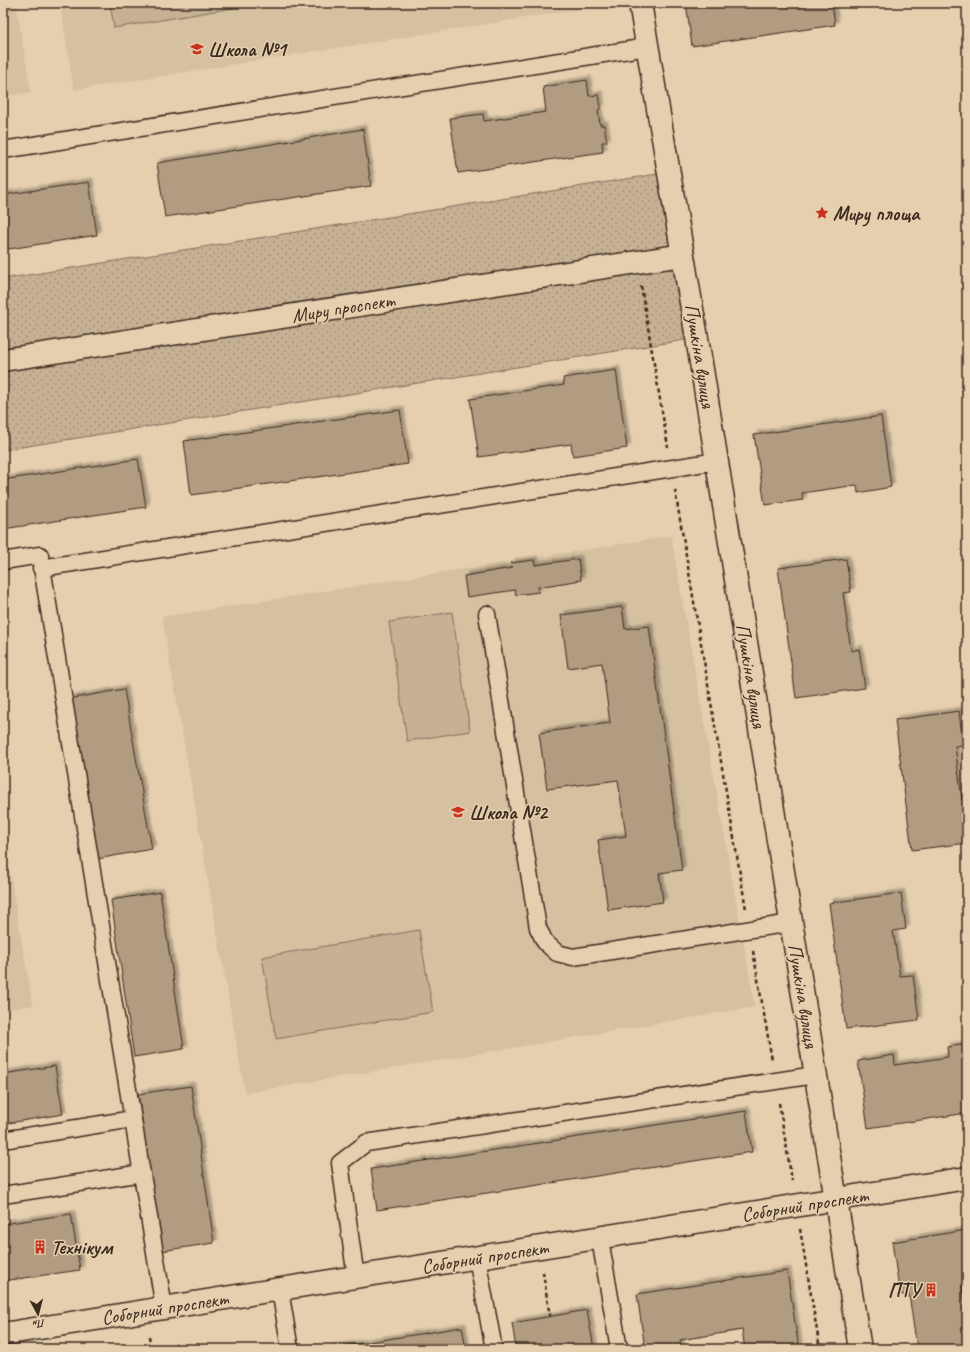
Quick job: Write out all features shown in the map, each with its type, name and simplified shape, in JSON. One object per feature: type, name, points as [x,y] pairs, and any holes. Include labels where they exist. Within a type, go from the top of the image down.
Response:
[{"type":"street","name":"Пушкіна вулиця","points":[[640,3],[717,461],[860,1349]]},
{"type":"street","name":"Миру проспект","points":[[3,360],[683,255]]},
{"type":"street","name":"Соборний проспект","points":[[3,1334],[967,1178]]},
{"type":"lane","points":[[3,150],[647,47]]},
{"type":"lane","points":[[41,568],[717,461]]},
{"type":"lane","points":[[3,561],[40,555],[164,1308]]},
{"type":"lane","points":[[487,614],[538,928],[545,942],[557,953],[573,957],[791,923]]},
{"type":"lane","points":[[356,1278],[340,1163],[366,1143],[816,1075]]},
{"type":"lane","points":[[3,1140],[133,1119]]},
{"type":"lane","points":[[3,1195],[142,1173]]},
{"type":"lane","points":[[600,1238],[619,1349]]},
{"type":"lane","points":[[478,1258],[494,1349]]},
{"type":"lane","points":[[280,1290],[290,1349]]},
{"type":"path","points":[[637,262],[669,451]]},
{"type":"path","points":[[674,482],[747,915]]},
{"type":"path","points":[[752,946],[772,1064]]},
{"type":"path","points":[[778,1096],[792,1182]]},
{"type":"path","points":[[799,1222],[820,1349]]},
{"type":"path","points":[[543,1271],[550,1317]]},
{"type":"shaded area","points":[[3,3],[16,3],[31,92],[3,97]]},
{"type":"shaded area","name":"Школа №1","points":[[60,3],[579,3],[580,9],[74,90]]},
{"type":"shaded area","points":[[110,3],[262,3],[114,28]]},
{"type":"shaded area","points":[[670,172],[697,338],[3,450],[3,279]]},
{"type":"shaded area","name":"Школа №2","points":[[671,536],[755,1007],[245,1093],[162,617]]},
{"type":"shaded area","points":[[452,612],[470,731],[407,741],[389,622]]},
{"type":"shaded area","points":[[3,835],[33,1005],[3,1010]]},
{"type":"shaded area","points":[[419,930],[433,1012],[276,1039],[262,957]]},
{"type":"building","points":[[686,3],[832,3],[835,25],[692,46]]},
{"type":"building","points":[[587,80],[589,96],[599,95],[601,108],[598,110],[600,125],[604,125],[607,142],[602,142],[603,152],[458,173],[450,118],[483,114],[484,121],[546,112],[543,87]]},
{"type":"building","points":[[363,129],[371,186],[165,217],[157,163]]},
{"type":"building","points":[[89,182],[97,235],[3,250],[3,195]]},
{"type":"building","points":[[616,370],[627,448],[573,456],[571,444],[479,457],[470,399],[564,385],[563,378]]},
{"type":"building","points":[[963,385],[967,385],[967,414]]},
{"type":"building","points":[[400,410],[408,464],[191,495],[184,441]]},
{"type":"building","points":[[881,416],[891,487],[858,493],[857,485],[802,493],[803,500],[765,505],[754,435]]},
{"type":"building","points":[[138,459],[146,507],[3,529],[3,480]]},
{"type":"building","points":[[578,559],[581,580],[538,587],[539,592],[516,595],[515,590],[467,597],[464,576],[512,568],[511,563],[534,560],[535,565]]},
{"type":"building","points":[[846,559],[851,592],[843,593],[851,651],[859,649],[865,688],[796,698],[778,568]]},
{"type":"building","points":[[622,607],[625,629],[649,626],[682,870],[659,873],[663,902],[608,910],[598,840],[626,836],[618,780],[547,789],[539,733],[610,723],[602,663],[568,668],[561,615]]},
{"type":"building","points":[[124,689],[152,849],[97,859],[69,699]]},
{"type":"building","points":[[959,711],[963,745],[955,746],[962,800],[967,799],[967,843],[912,850],[895,720]]},
{"type":"building","points":[[160,892],[184,1049],[134,1057],[111,900]]},
{"type":"building","points":[[901,893],[906,929],[893,931],[900,976],[913,975],[919,1020],[846,1029],[829,903]]},
{"type":"building","points":[[967,1044],[967,1113],[868,1128],[858,1061],[894,1055],[895,1065],[948,1057],[947,1047]]},
{"type":"building","points":[[55,1066],[63,1114],[3,1124],[3,1074]]},
{"type":"building","points":[[191,1086],[214,1243],[161,1251],[138,1094]]},
{"type":"building","points":[[746,1111],[752,1152],[377,1210],[371,1169]]},
{"type":"building","name":"Технікум","points":[[71,1214],[80,1270],[3,1281],[3,1224]]},
{"type":"building","name":"ПТУ","points":[[967,1230],[967,1285],[962,1286],[967,1320],[967,1349],[917,1349],[909,1294],[900,1295],[892,1242]]},
{"type":"building","points":[[787,1271],[799,1349],[745,1349],[742,1330],[680,1340],[681,1347],[669,1349],[645,1349],[637,1294]]},
{"type":"building","points":[[587,1310],[594,1349],[516,1349],[512,1323]]},
{"type":"building","points":[[462,1327],[466,1349],[327,1349]]},
{"type":"place","name":"Школа №1","points":[[197,49]]},
{"type":"place","name":"Миру площа","points":[[822,213]]},
{"type":"place","name":"Школа №2","points":[[458,812]]},
{"type":"place","name":"Технікум","points":[[40,1247]]},
{"type":"place","name":"ПТУ","points":[[931,1290]]}]
